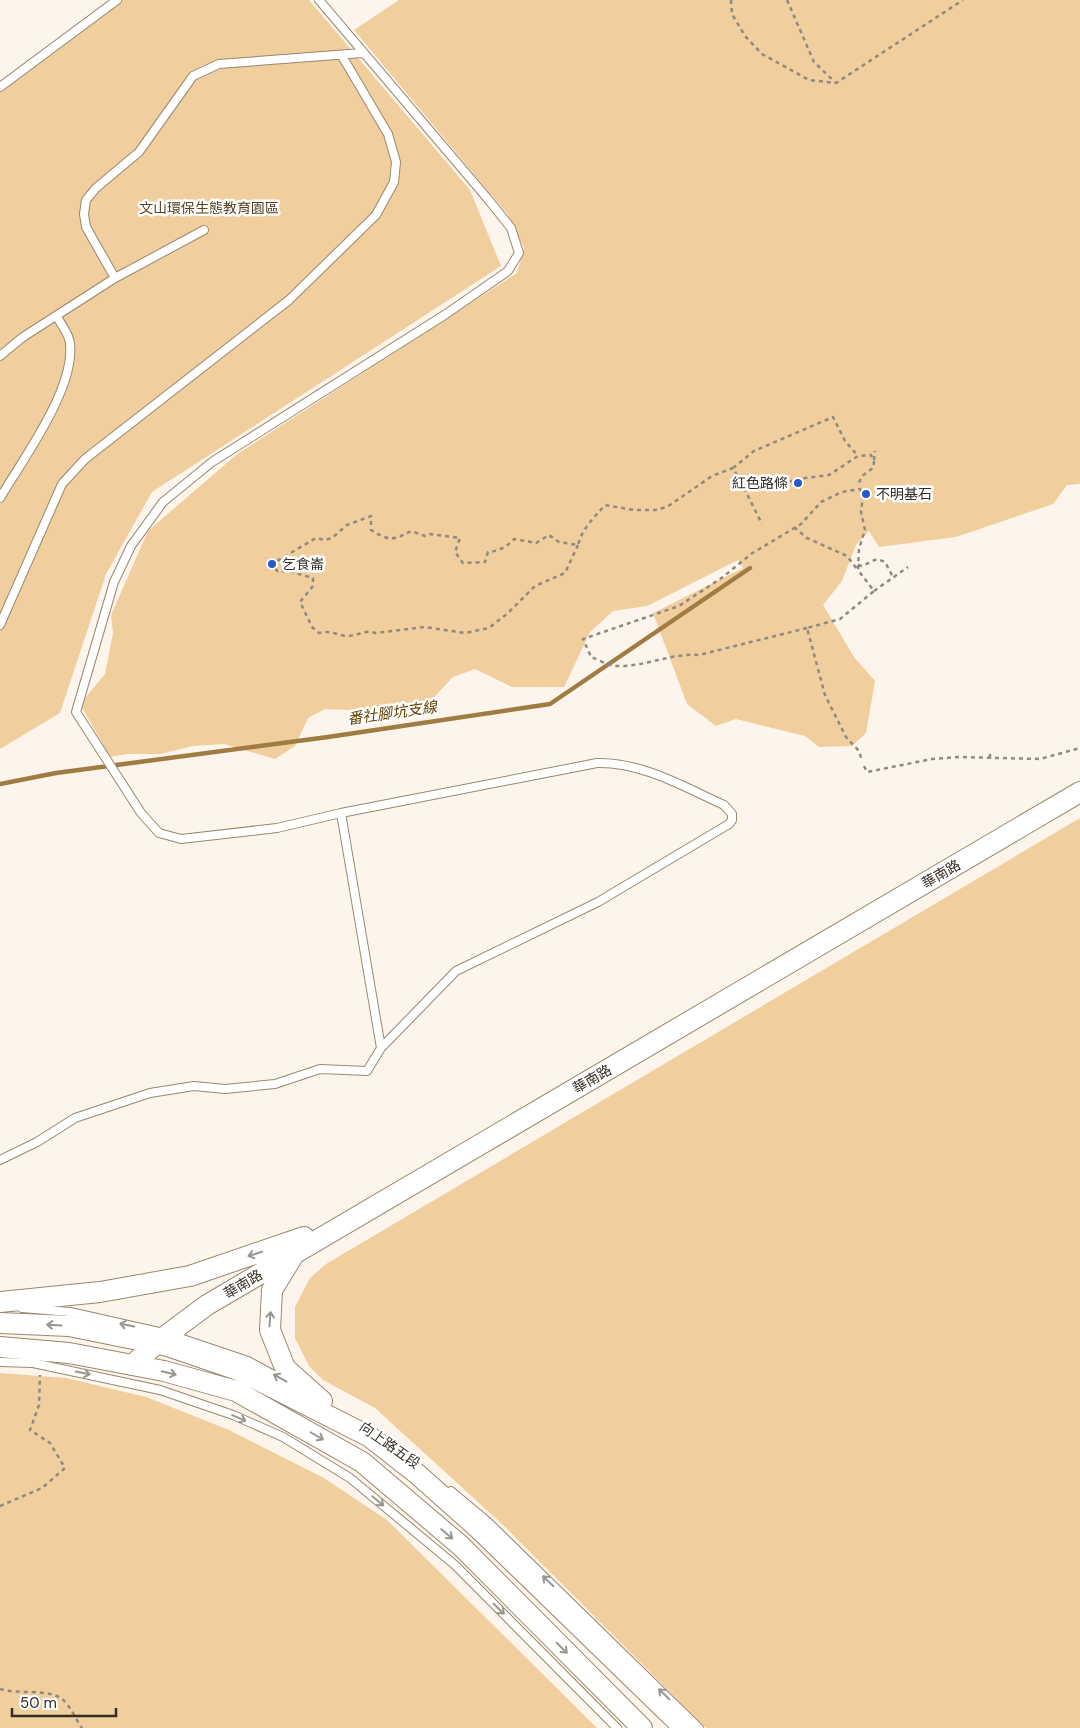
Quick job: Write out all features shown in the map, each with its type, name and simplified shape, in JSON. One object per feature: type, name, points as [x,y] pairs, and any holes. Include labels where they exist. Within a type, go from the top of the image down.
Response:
[{"type":"street","name":"華南路","points":[[123,1373],[207,1305],[1080,792]]},
{"type":"street","points":[[0,1302],[100,1292],[190,1276],[286,1244],[366,1211]]},
{"type":"street","points":[[294,1253],[272,1290],[270,1330],[285,1368],[329,1406]]},
{"type":"street","name":"向上路五段","points":[[0,1323],[69,1326],[163,1339],[238,1370],[370,1437],[416,1473],[479,1529],[684,1728]]},
{"type":"street","points":[[0,1347],[69,1353],[123,1373],[164,1371],[236,1391],[362,1462],[461,1546],[642,1728]]},
{"type":"lane","points":[[0,87],[117,0]]},
{"type":"lane","points":[[0,1160],[37,1142],[75,1118],[150,1093],[194,1086],[225,1089],[275,1084],[320,1068],[367,1071],[381,1048],[456,971],[598,902],[729,824],[732,820],[732,814],[724,805],[664,778],[626,765],[612,763],[579,766],[341,813],[277,828],[181,839],[159,834],[141,812],[76,712],[114,582],[131,546],[163,502],[212,462],[446,314],[508,270],[519,253],[511,228],[488,198],[362,53],[319,0]]},
{"type":"lane","points":[[115,278],[86,227],[84,214],[86,200],[96,188],[139,152],[193,76],[219,64],[362,53]]},
{"type":"lane","points":[[0,625],[62,484],[85,460],[289,300],[376,216],[394,182],[396,162],[388,134],[342,56]]},
{"type":"lane","points":[[0,356],[23,337],[115,278],[204,230]]},
{"type":"lane","points":[[0,498],[55,404],[66,379],[70,358],[70,341],[57,316]]},
{"type":"lane","points":[[341,813],[381,1048]]},
{"type":"lane","name":"向上路五段","points":[[0,1307],[70,1312],[163,1339],[248,1360],[376,1433],[424,1468]]},
{"type":"lane","points":[[0,1362],[33,1363],[51,1367],[123,1373],[160,1390],[233,1416],[284,1437],[350,1478],[455,1565],[617,1728]]},
{"type":"lane","points":[[445,1486],[488,1522],[699,1728]]},
{"type":"path","points":[[731,0],[732,14],[745,36],[762,54],[809,80],[836,83],[963,0]]},
{"type":"path","points":[[787,0],[814,62],[836,83]]},
{"type":"path","points":[[578,545],[559,542],[549,535],[536,543],[514,539],[508,546],[496,552],[488,552],[485,562],[463,563],[455,552],[460,538],[430,534],[425,536],[412,531],[396,539],[387,539],[370,530],[371,516],[347,525],[332,538],[325,540],[316,538],[272,564],[278,572],[288,571],[313,578],[313,586],[300,602],[312,627],[319,632],[328,630],[348,636],[369,631],[376,633],[425,627],[465,633],[489,628],[508,613],[535,586],[565,573],[578,545],[582,532],[588,522],[605,505],[634,510],[655,510],[666,507],[712,476],[733,468],[754,451],[833,417],[845,441],[858,456]]},
{"type":"path","points":[[858,485],[862,476],[873,468],[875,451]]},
{"type":"path","points":[[744,488],[754,485],[770,488],[797,479],[829,475],[858,456],[871,455],[874,462]]},
{"type":"path","points":[[733,468],[762,524]]},
{"type":"path","points":[[858,570],[859,549],[865,530],[861,512],[863,494],[860,489],[842,492],[821,502],[801,524],[752,554],[723,577],[679,606],[583,639],[591,657],[616,666],[642,663],[681,654],[699,655],[840,619],[874,591],[908,567]]},
{"type":"path","points":[[794,527],[807,538],[847,556],[874,591]]},
{"type":"path","points":[[858,565],[862,566],[877,559],[885,562],[893,578]]},
{"type":"path","points":[[807,628],[825,696],[846,737],[859,751],[862,761]]},
{"type":"path","points":[[864,766],[867,772],[960,757],[1040,759],[1080,748]]},
{"type":"path","points":[[988,758],[990,753]]},
{"type":"path","points":[[0,1506],[42,1488],[65,1468],[50,1443],[30,1430],[39,1405],[38,1376],[51,1367]]},
{"type":"path","points":[[0,1689],[32,1694],[44,1692],[62,1699],[82,1728]]},
{"type":"green space","name":"文山環保生態教育園區","points":[[116,0],[309,0],[470,190],[501,266],[152,492],[106,574],[60,713],[0,749],[0,85]]},
{"type":"green space","points":[[399,0],[1080,0],[1080,484],[1067,485],[1053,504],[956,537],[879,547],[869,531],[856,545],[842,581],[823,605],[854,657],[875,681],[866,733],[852,746],[819,747],[805,736],[736,719],[716,726],[687,704],[653,613],[743,568],[738,560],[647,606],[613,611],[590,632],[564,687],[512,687],[475,669],[453,677],[424,708],[369,711],[325,709],[308,718],[295,746],[275,759],[224,744],[193,746],[160,754],[127,754],[110,757],[80,704],[105,674],[113,633],[111,615],[148,531],[236,455],[517,273],[524,248],[508,215],[354,30]]},
{"type":"green space","points":[[1080,818],[1080,1728],[706,1728],[501,1523],[375,1408],[323,1380],[309,1366],[295,1338],[295,1307],[310,1278],[326,1264]]},
{"type":"green space","points":[[0,1373],[66,1378],[146,1397],[229,1430],[324,1478],[387,1520],[597,1728],[0,1728]]},
{"type":"waterway","name":"番社腳坑支線","points":[[0,784],[56,773],[328,737],[550,704],[750,568]]},
{"type":"place","name":"紅色路條","points":[[798,483]]},
{"type":"place","name":"不明基石","points":[[866,494]]},
{"type":"place","name":"乞食崙","points":[[272,564]]}]
